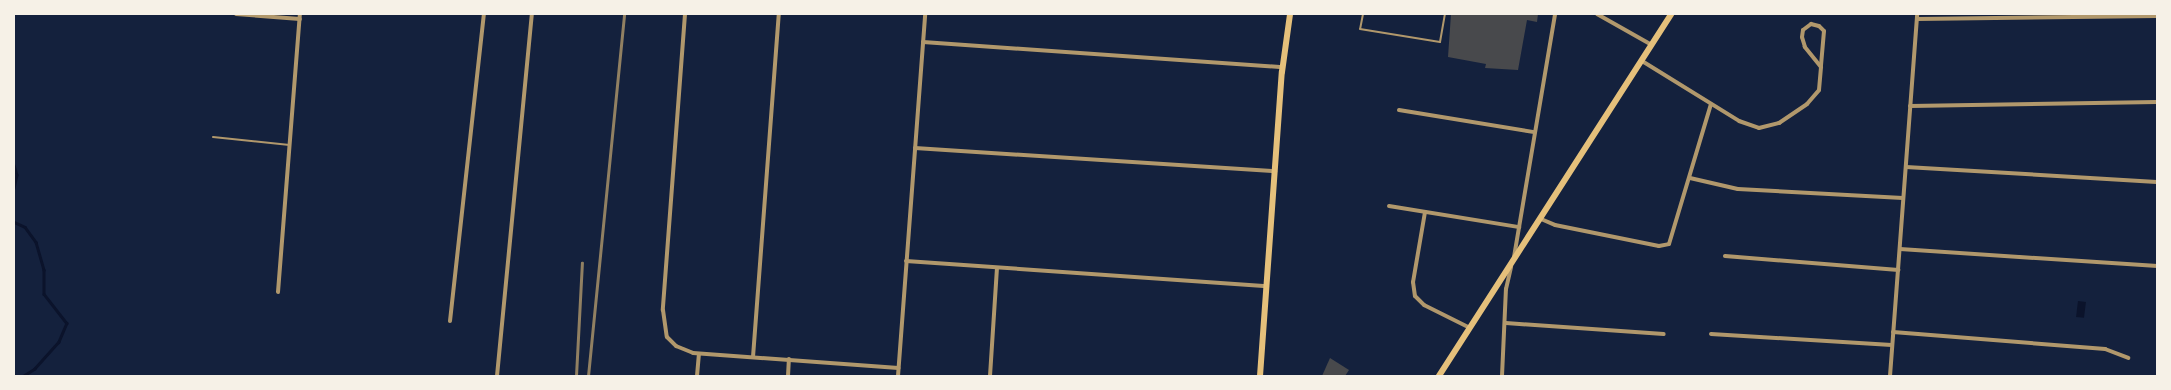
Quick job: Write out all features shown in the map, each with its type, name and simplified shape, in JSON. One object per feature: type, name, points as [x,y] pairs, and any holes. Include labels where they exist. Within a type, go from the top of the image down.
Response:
[{"type":"main road","points":[[1260,376],[1274,171],[1283,67],[1290,14]]},
{"type":"main road","points":[[1439,376],[1671,14]]},
{"type":"street","points":[[236,14],[300,19]]},
{"type":"street","points":[[278,292],[300,14]]},
{"type":"street","points":[[450,321],[484,14]]},
{"type":"street","points":[[498,376],[532,14]]},
{"type":"street","points":[[685,14],[662,318],[665,334],[671,343],[684,351],[699,354],[898,368]]},
{"type":"street","points":[[753,357],[779,14]]},
{"type":"street","points":[[898,376],[925,14]]},
{"type":"street","points":[[1502,376],[1506,323],[1506,289],[1519,227],[1555,14]]},
{"type":"street","points":[[1597,14],[1652,45]]},
{"type":"street","points":[[1890,376],[1917,14]]},
{"type":"street","points":[[1917,20],[2157,16]]},
{"type":"street","points":[[1642,61],[1745,124],[1759,128],[1772,126],[1816,95],[1821,84],[1824,31],[1819,26],[1811,24],[1803,30],[1803,44],[1821,67]]},
{"type":"street","points":[[923,42],[1283,67]]},
{"type":"street","points":[[1910,106],[2157,102]]},
{"type":"street","points":[[1541,219],[1555,225],[1666,246],[1673,239],[1711,104]]},
{"type":"street","points":[[1399,110],[1534,132]]},
{"type":"street","points":[[915,148],[1274,171]]},
{"type":"street","points":[[1906,167],[2157,182]]},
{"type":"street","points":[[1690,178],[1738,189],[1904,198]]},
{"type":"street","points":[[1388,206],[1519,227]]},
{"type":"street","points":[[1425,212],[1413,282],[1415,296],[1424,305],[1470,328]]},
{"type":"street","points":[[1900,249],[2157,266]]},
{"type":"street","points":[[1724,256],[1898,270]]},
{"type":"street","points":[[906,261],[1267,286]]},
{"type":"street","points":[[990,376],[998,268]]},
{"type":"street","points":[[1506,323],[1664,334]]},
{"type":"street","points":[[1893,332],[2105,349],[2128,358]]},
{"type":"street","points":[[1711,334],[1892,345]]},
{"type":"street","points":[[697,376],[699,354]]},
{"type":"street","points":[[788,376],[789,359]]},
{"type":"lane","points":[[1363,14],[1360,29],[1440,42],[1445,14]]},
{"type":"lane","points":[[213,137],[291,145]]},
{"type":"water","points":[[2078,301],[2086,302],[2084,318],[2076,317]]},
{"type":"building","points":[[1451,14],[1538,14],[1537,22],[1527,20],[1518,70],[1485,68],[1486,64],[1448,57]]},
{"type":"building","points":[[1330,358],[1349,370],[1345,376],[1322,376]]},
{"type":"waterway","points":[[14,165],[17,175],[14,188]]},
{"type":"waterway","points":[[14,222],[25,227],[36,242],[44,270],[44,294],[67,323],[59,342],[35,369],[24,376]]},
{"type":"railway","points":[[588,376],[624,14]]},
{"type":"railway","points":[[576,376],[582,263]]}]
